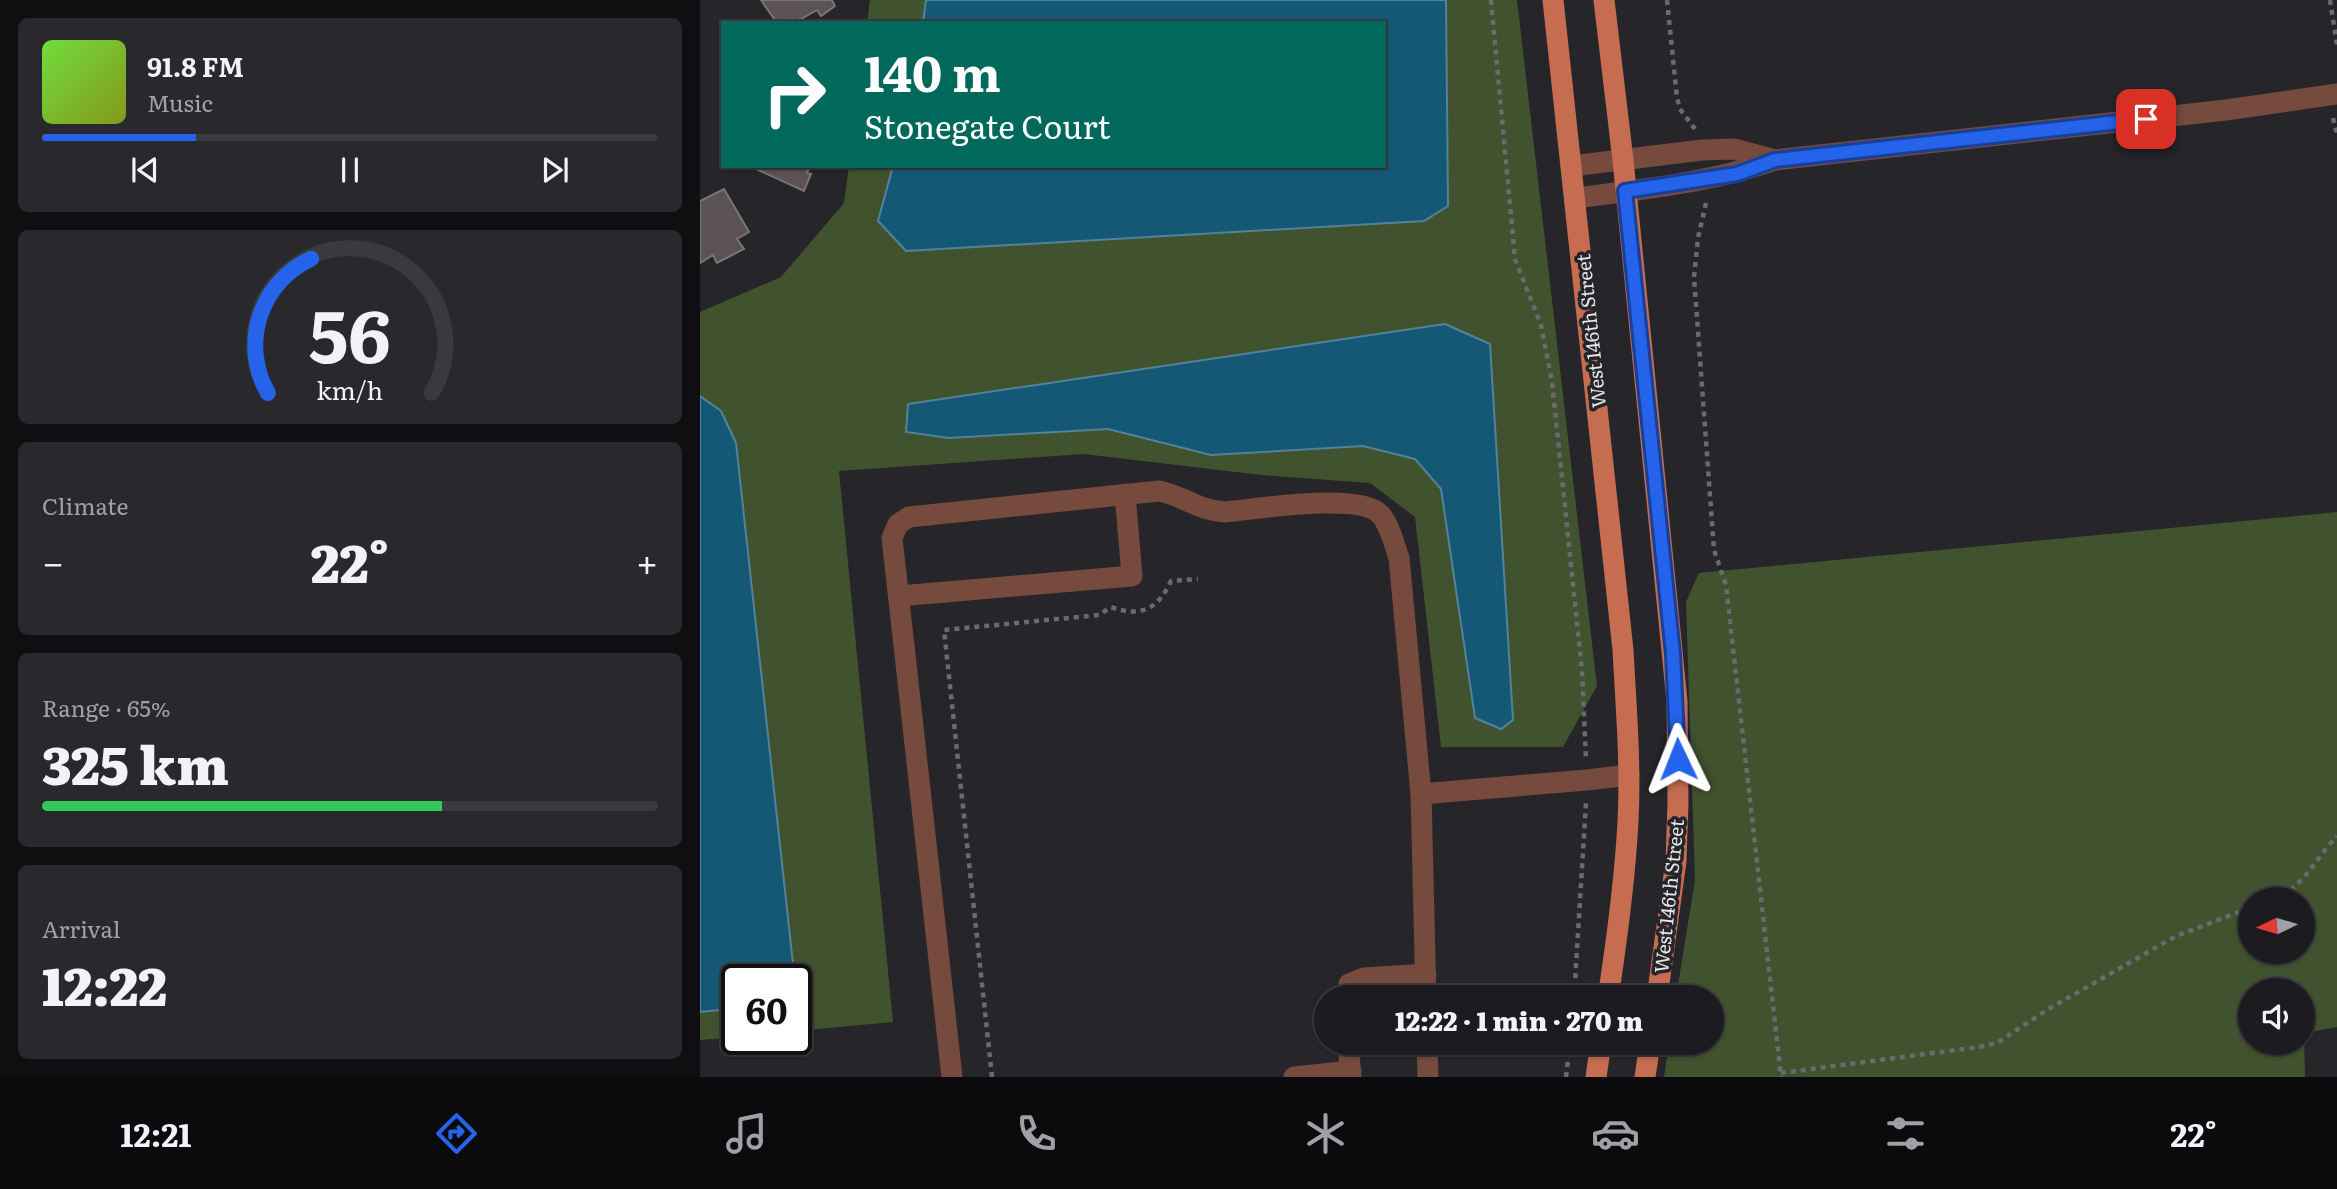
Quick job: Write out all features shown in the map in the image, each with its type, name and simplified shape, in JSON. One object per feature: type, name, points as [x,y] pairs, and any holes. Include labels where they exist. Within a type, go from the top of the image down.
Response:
[{"type":"main road","name":"West 146th Street","points":[[1553,0],[1623,650],[1629,775],[1625,872],[1610,985]]},
{"type":"main road","name":"West 146th Street","points":[[1604,0],[1623,160],[1676,701],[1676,861],[1659,985]]},
{"type":"main road","points":[[1596,1077],[1599,1055]]},
{"type":"main road","points":[[1645,1077],[1648,1055]]},
{"type":"street","points":[[1576,198],[1737,174],[1775,160],[2226,110],[2337,94]]},
{"type":"street","points":[[1572,166],[1702,149],[1734,149],[1775,160]]},
{"type":"street","points":[[952,1077],[892,538],[898,524],[909,517],[1158,491],[1177,494],[1209,512],[1341,502],[1360,504],[1379,512],[1390,532],[1399,558],[1421,794],[1426,985]]},
{"type":"street","points":[[899,596],[1132,576],[1125,495]]},
{"type":"street","points":[[1421,794],[1629,775]]},
{"type":"street","points":[[1349,985],[1364,978],[1426,974]]},
{"type":"street","points":[[1294,1077],[1351,1074],[1349,1055]]},
{"type":"street","points":[[1427,1055],[1428,1077]]},
{"type":"path","points":[[1491,0],[1516,260],[1541,325],[1552,382],[1586,734]]},
{"type":"path","points":[[1667,0],[1677,98],[1680,109],[1699,136]]},
{"type":"path","points":[[2330,0],[2337,45]]},
{"type":"path","points":[[1706,197],[1694,277],[1714,550],[1726,584],[1781,1075],[1997,1043],[2047,1010],[2176,936],[2238,913]]},
{"type":"path","points":[[992,1077],[944,630],[1099,615],[1111,607],[1123,611],[1145,610],[1156,604],[1171,581],[1198,579]]},
{"type":"path","points":[[2291,887],[2309,874],[2324,850],[2337,836]]},
{"type":"path","points":[[1575,985],[1585,839]]},
{"type":"path","points":[[1566,1077],[1569,1055]]},
{"type":"green space","points":[[870,0],[1517,0],[1597,686],[1563,747],[1441,747],[1415,517],[1370,483],[1261,475],[1084,454],[839,471],[893,1022],[812,1030],[812,964],[721,964],[721,1038],[700,1040],[700,312],[781,277],[844,203],[849,168],[1386,168],[1386,21],[867,21]]},
{"type":"green space","points":[[2337,512],[2337,1027],[2315,1031],[2315,978],[2238,978],[2238,1055],[2304,1055],[2305,1077],[1664,1077],[1667,1055],[1724,1055],[1724,985],[1678,985],[1695,880],[1686,602],[1699,573]]},
{"type":"water","points":[[926,0],[1446,0],[1448,206],[1424,221],[906,251],[878,221],[892,168],[1386,168],[1386,21],[923,21]]},
{"type":"water","points":[[1445,324],[1490,344],[1513,720],[1501,729],[1475,718],[1441,489],[1415,459],[1363,446],[1211,455],[1108,429],[949,438],[906,432],[908,404]]},
{"type":"water","points":[[700,396],[721,411],[736,443],[793,964],[721,964],[721,1010],[700,1012]]},
{"type":"building","points":[[761,0],[832,0],[835,6],[821,16],[817,10],[798,21],[776,21]]},
{"type":"building","points":[[809,168],[807,173],[811,174],[804,191],[756,169]]},
{"type":"building","points":[[724,189],[749,232],[737,239],[744,249],[717,263],[713,255],[700,263],[700,201]]},
{"type":"route","points":[[1678,759],[1673,654],[1625,191],[1737,174],[1775,160],[2146,119]]}]
